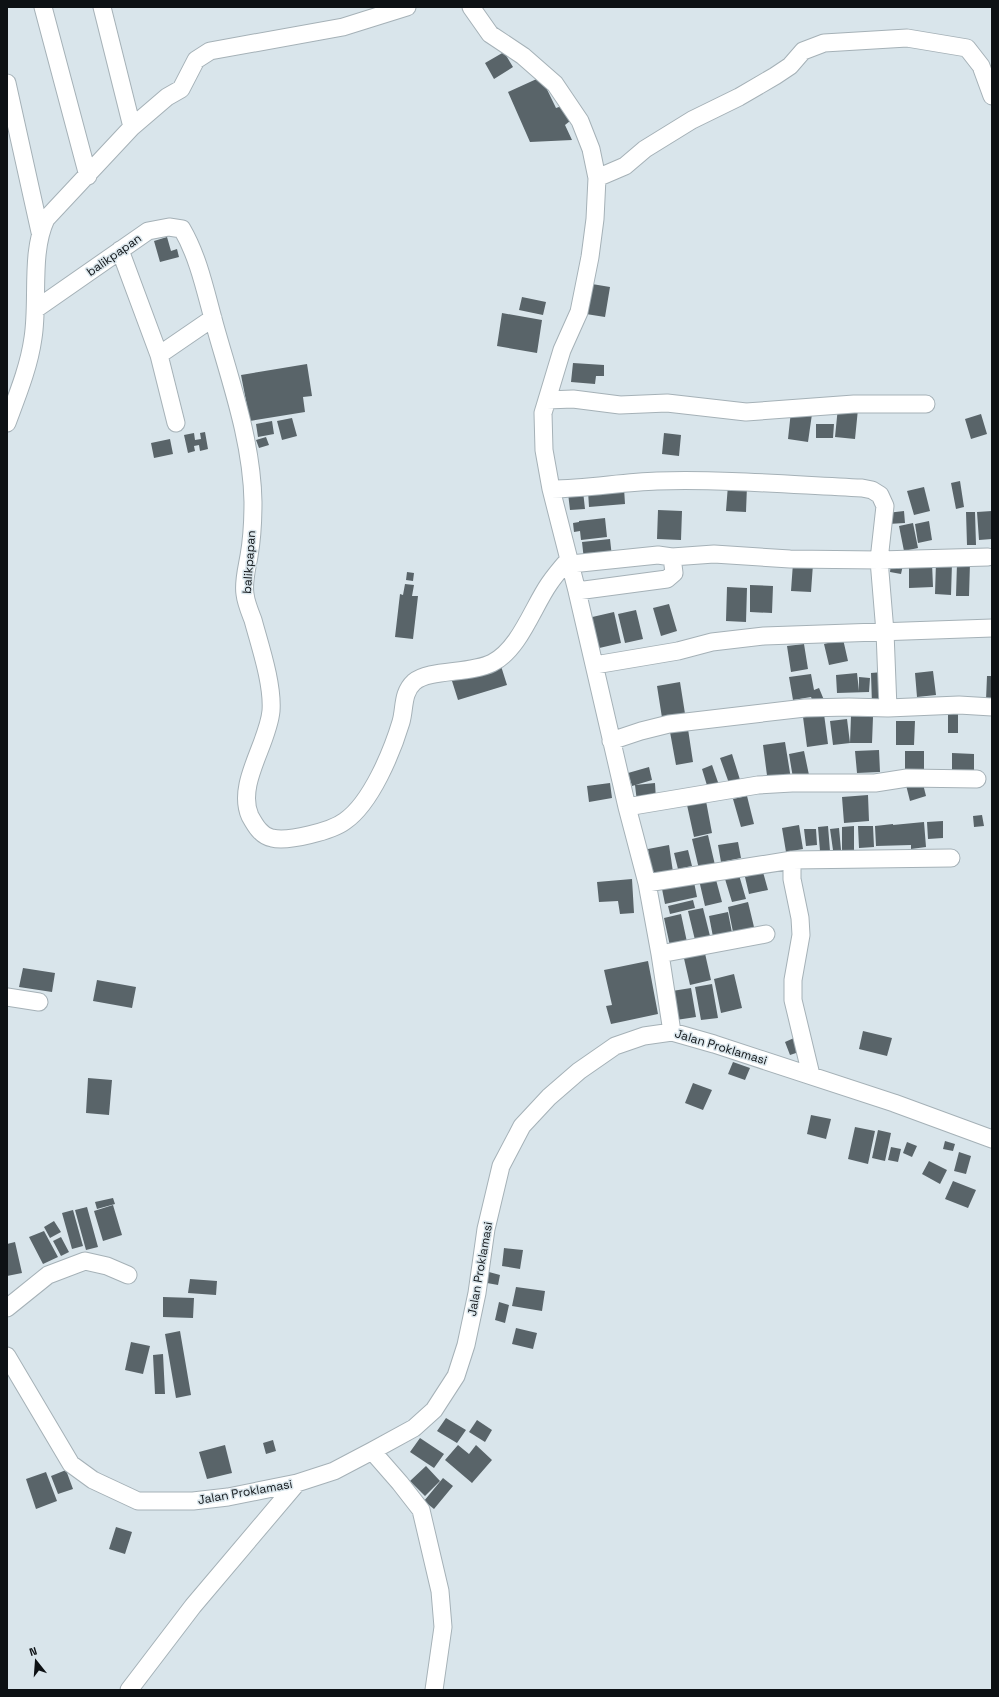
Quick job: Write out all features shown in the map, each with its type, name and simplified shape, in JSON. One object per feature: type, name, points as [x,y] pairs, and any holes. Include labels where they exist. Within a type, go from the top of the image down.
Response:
[{"type":"street","points":[[43,7],[88,176]]},
{"type":"street","points":[[102,7],[132,127]]},
{"type":"street","points":[[7,423],[20,387],[33,339],[36,309],[37,251],[40,232],[46,219],[88,176],[132,127],[167,97],[180,89],[196,60],[210,51],[344,27],[407,7]]},
{"type":"street","points":[[472,7],[490,34],[523,56],[555,84],[580,121],[591,149],[597,178],[592,242],[579,312],[562,350],[543,413],[544,450],[551,489],[595,665],[627,807],[647,883],[672,1032]]},
{"type":"street","points":[[597,178],[625,166],[645,149],[692,120],[739,97],[775,76],[790,66],[803,51],[824,43],[907,38],[967,48],[981,66],[992,96]]},
{"type":"street","points":[[7,83],[40,232]]},
{"type":"street","name":"balikpapan","points":[[36,309],[148,231],[169,226],[182,229],[200,273],[238,406],[251,464],[253,503],[245,595],[268,676],[271,711],[246,794],[249,813],[258,830],[270,838],[292,839],[344,822],[359,808],[377,779],[392,748],[402,719],[406,691],[412,683],[421,677],[433,674],[468,670],[493,663],[506,653],[521,633],[548,585],[570,561]]},
{"type":"street","points":[[120,250],[159,355],[176,423]]},
{"type":"street","points":[[159,355],[213,318]]},
{"type":"street","points":[[547,400],[572,399],[620,405],[667,403],[746,412],[854,404],[926,404]]},
{"type":"street","points":[[551,489],[571,489],[657,481],[721,481],[862,488],[872,490],[880,495],[885,506],[879,560],[885,632],[888,708]]},
{"type":"street","points":[[570,561],[658,554],[672,558],[714,554],[790,559],[879,560],[988,557]]},
{"type":"street","points":[[577,591],[667,579],[674,573],[672,558]]},
{"type":"street","points":[[595,665],[678,651],[712,642],[764,636],[992,628]]},
{"type":"street","points":[[611,741],[669,724],[805,708],[888,708],[959,705],[992,707]]},
{"type":"street","points":[[627,807],[758,785],[792,783],[875,783],[907,778],[977,779]]},
{"type":"street","points":[[647,883],[792,860],[951,858]]},
{"type":"street","points":[[792,860],[792,879],[800,918],[801,934],[793,980],[793,1000],[811,1075]]},
{"type":"street","points":[[660,954],[766,934]]},
{"type":"street","points":[[7,997],[39,1002]]},
{"type":"street","name":"Jalan Proklamasi","points":[[7,1356],[71,1464],[93,1480],[138,1501],[193,1501],[228,1497],[297,1482],[334,1471],[414,1428],[434,1410],[456,1376],[466,1345],[477,1293],[486,1230],[501,1166],[522,1126],[549,1097],[579,1071],[615,1046],[644,1036],[672,1032],[811,1075],[894,1103],[992,1139]]},
{"type":"street","points":[[7,1308],[48,1275],[85,1261],[107,1266],[128,1275]]},
{"type":"street","points":[[372,1451],[421,1510],[440,1592],[443,1627],[434,1690]]},
{"type":"street","points":[[129,1690],[193,1606],[297,1482]]},
{"type":"building","points":[[504,52],[513,67],[494,79],[485,63]]},
{"type":"building","points":[[541,77],[556,108],[562,106],[570,121],[565,125],[572,140],[530,142],[508,92]]},
{"type":"building","points":[[167,237],[171,251],[177,249],[179,257],[160,262],[154,241]]},
{"type":"building","points":[[592,284],[610,287],[605,317],[586,314]]},
{"type":"building","points":[[522,297],[546,302],[543,315],[519,310]]},
{"type":"building","points":[[502,313],[542,320],[537,353],[497,346]]},
{"type":"building","points":[[573,363],[604,365],[604,376],[596,376],[595,384],[571,382]]},
{"type":"building","points":[[307,364],[312,396],[303,397],[305,412],[250,421],[241,375]]},
{"type":"building","points":[[838,407],[858,409],[855,439],[835,437]]},
{"type":"building","points":[[791,411],[812,414],[808,442],[788,439]]},
{"type":"building","points":[[981,414],[987,434],[971,439],[965,419]]},
{"type":"building","points":[[292,418],[297,436],[282,440],[277,421]]},
{"type":"building","points":[[272,421],[274,434],[258,437],[256,424]]},
{"type":"building","points":[[816,424],[834,424],[833,438],[816,438]]},
{"type":"building","points":[[205,432],[208,449],[200,451],[199,445],[194,446],[195,451],[188,453],[184,435],[194,433],[195,440],[201,439],[200,433]]},
{"type":"building","points":[[664,433],[681,435],[679,456],[662,454]]},
{"type":"building","points":[[266,437],[269,445],[259,448],[256,440]]},
{"type":"building","points":[[170,439],[173,454],[154,458],[151,443]]},
{"type":"building","points":[[960,481],[964,507],[956,509],[951,483]]},
{"type":"building","points":[[728,485],[747,486],[746,512],[726,511]]},
{"type":"building","points":[[924,487],[930,511],[914,515],[907,491]]},
{"type":"building","points":[[624,488],[625,504],[589,507],[588,491]]},
{"type":"building","points":[[583,491],[585,509],[570,510],[568,493]]},
{"type":"building","points":[[658,510],[682,511],[681,540],[657,539]]},
{"type":"building","points":[[904,511],[905,523],[888,524],[887,513]]},
{"type":"building","points":[[992,511],[992,539],[979,540],[977,512]]},
{"type":"building","points":[[966,512],[975,512],[976,545],[967,545]]},
{"type":"building","points":[[605,518],[607,537],[581,540],[580,531],[574,532],[573,523]]},
{"type":"building","points":[[929,521],[932,540],[918,543],[915,524]]},
{"type":"building","points":[[913,523],[918,548],[904,551],[899,526]]},
{"type":"building","points":[[610,539],[612,557],[584,560],[582,542]]},
{"type":"building","points":[[936,562],[952,563],[951,595],[935,594]]},
{"type":"building","points":[[793,563],[813,564],[811,592],[791,591]]},
{"type":"building","points":[[932,563],[933,587],[909,588],[909,564]]},
{"type":"building","points":[[957,563],[970,563],[969,596],[956,596]]},
{"type":"building","points":[[891,564],[903,565],[901,574],[890,572]]},
{"type":"building","points":[[407,572],[414,573],[413,581],[406,580]]},
{"type":"building","points":[[405,584],[414,585],[412,596],[418,596],[413,639],[395,637],[400,594],[403,595]]},
{"type":"building","points":[[750,585],[773,586],[772,613],[750,612]]},
{"type":"building","points":[[727,587],[747,588],[746,622],[726,621]]},
{"type":"building","points":[[669,604],[677,631],[661,636],[653,608]]},
{"type":"building","points":[[636,610],[643,639],[625,643],[618,614]]},
{"type":"building","points":[[614,612],[621,643],[595,649],[588,618]]},
{"type":"building","points":[[843,639],[848,661],[829,665],[824,644]]},
{"type":"building","points":[[804,644],[808,669],[791,672],[787,646]]},
{"type":"building","points":[[501,666],[507,685],[458,700],[452,681]]},
{"type":"building","points":[[933,671],[936,695],[917,697],[915,673]]},
{"type":"building","points":[[883,672],[883,705],[872,705],[871,673]]},
{"type":"building","points":[[857,673],[859,691],[859,677],[870,678],[869,692],[837,693],[836,675]]},
{"type":"building","points":[[811,674],[814,690],[819,688],[824,700],[814,704],[811,697],[793,700],[789,677]]},
{"type":"building","points":[[987,676],[992,676],[992,700],[986,700]]},
{"type":"building","points":[[680,682],[686,720],[663,724],[657,686]]},
{"type":"building","points":[[824,714],[828,744],[807,747],[803,717]]},
{"type":"building","points":[[948,714],[958,714],[958,733],[948,733]]},
{"type":"building","points":[[851,716],[873,717],[872,743],[850,743]]},
{"type":"building","points":[[847,719],[850,743],[833,745],[830,721]]},
{"type":"building","points":[[896,721],[915,721],[914,745],[896,745]]},
{"type":"building","points":[[688,729],[693,762],[676,765],[670,732]]},
{"type":"building","points":[[785,742],[791,779],[768,783],[763,745]]},
{"type":"building","points":[[879,750],[880,772],[857,773],[855,751]]},
{"type":"building","points":[[804,751],[809,775],[793,778],[789,754]]},
{"type":"building","points":[[905,751],[924,751],[924,769],[905,769]]},
{"type":"building","points":[[952,753],[974,754],[974,776],[952,776]]},
{"type":"building","points":[[732,754],[741,783],[730,786],[720,758]]},
{"type":"building","points":[[712,765],[720,788],[709,792],[702,769]]},
{"type":"building","points":[[649,767],[652,780],[632,786],[628,773]]},
{"type":"building","points":[[922,780],[926,796],[910,801],[906,785]]},
{"type":"building","points":[[610,783],[612,798],[589,802],[587,786]]},
{"type":"building","points":[[655,783],[656,800],[637,802],[635,785]]},
{"type":"building","points":[[868,795],[869,821],[844,823],[842,797]]},
{"type":"building","points":[[747,796],[754,824],[741,827],[733,799]]},
{"type":"building","points":[[706,801],[712,833],[694,837],[687,805]]},
{"type":"building","points":[[982,815],[984,826],[974,827],[973,816]]},
{"type":"building","points":[[943,821],[943,838],[928,839],[927,822]]},
{"type":"building","points":[[924,822],[926,847],[911,849],[911,845],[876,846],[875,826]]},
{"type":"building","points":[[799,825],[803,849],[786,852],[782,828]]},
{"type":"building","points":[[828,826],[830,851],[820,851],[818,827]]},
{"type":"building","points":[[854,826],[854,851],[842,851],[842,827]]},
{"type":"building","points":[[858,826],[873,826],[874,847],[859,848]]},
{"type":"building","points":[[839,828],[841,850],[833,850],[830,829]]},
{"type":"building","points":[[804,829],[816,829],[817,845],[806,846]]},
{"type":"building","points":[[708,835],[715,865],[699,869],[692,839]]},
{"type":"building","points":[[738,842],[741,858],[721,862],[718,845]]},
{"type":"building","points":[[669,845],[673,872],[652,876],[648,849]]},
{"type":"building","points":[[688,850],[692,866],[678,869],[674,853]]},
{"type":"building","points":[[763,872],[768,890],[749,894],[745,877]]},
{"type":"building","points":[[739,875],[746,899],[732,902],[725,879]]},
{"type":"building","points":[[715,876],[722,902],[705,906],[699,880]]},
{"type":"building","points":[[693,877],[697,897],[665,904],[661,884]]},
{"type":"building","points":[[632,879],[634,913],[620,914],[618,901],[599,902],[597,882]]},
{"type":"building","points":[[693,900],[695,908],[670,914],[668,906]]},
{"type":"building","points":[[748,902],[754,927],[733,932],[728,907]]},
{"type":"building","points":[[703,908],[710,936],[695,940],[688,911]]},
{"type":"building","points":[[728,912],[733,938],[714,942],[709,916]]},
{"type":"building","points":[[681,914],[687,942],[670,946],[664,918]]},
{"type":"building","points":[[704,949],[711,980],[690,985],[683,954]]},
{"type":"building","points":[[648,961],[658,1014],[611,1024],[606,1006],[612,1005],[604,970]]},
{"type":"building","points":[[23,968],[55,973],[52,992],[19,987]]},
{"type":"building","points":[[734,974],[742,1008],[721,1013],[714,979]]},
{"type":"building","points":[[97,980],[136,987],[132,1008],[93,1001]]},
{"type":"building","points":[[712,984],[718,1018],[701,1020],[695,987]]},
{"type":"building","points":[[691,988],[696,1017],[676,1020],[672,991]]},
{"type":"building","points":[[863,1031],[892,1038],[887,1056],[859,1049]]},
{"type":"building","points":[[794,1038],[799,1052],[790,1055],[785,1042]]},
{"type":"building","points":[[733,1062],[750,1068],[745,1080],[728,1074]]},
{"type":"building","points":[[88,1078],[112,1080],[109,1115],[86,1113]]},
{"type":"building","points":[[693,1083],[712,1090],[703,1110],[685,1103]]},
{"type":"building","points":[[811,1115],[831,1119],[826,1139],[807,1134]]},
{"type":"building","points":[[855,1127],[875,1131],[868,1164],[848,1159]]},
{"type":"building","points":[[878,1130],[891,1133],[885,1161],[872,1158]]},
{"type":"building","points":[[945,1141],[955,1144],[953,1151],[943,1149]]},
{"type":"building","points":[[907,1142],[917,1146],[912,1157],[903,1153]]},
{"type":"building","points":[[891,1147],[901,1149],[898,1162],[888,1160]]},
{"type":"building","points":[[959,1152],[971,1156],[966,1174],[954,1171]]},
{"type":"building","points":[[929,1161],[947,1170],[940,1184],[922,1174]]},
{"type":"building","points":[[953,1181],[976,1190],[968,1208],[945,1199]]},
{"type":"building","points":[[113,1198],[115,1204],[97,1209],[95,1202]]},
{"type":"building","points":[[113,1205],[122,1235],[103,1241],[94,1211]]},
{"type":"building","points":[[87,1207],[98,1247],[86,1250],[75,1210]]},
{"type":"building","points":[[73,1210],[83,1246],[72,1249],[62,1213]]},
{"type":"building","points":[[54,1221],[61,1232],[50,1238],[44,1227]]},
{"type":"building","points":[[44,1231],[58,1257],[43,1264],[29,1237]]},
{"type":"building","points":[[61,1237],[69,1252],[61,1256],[53,1241]]},
{"type":"building","points":[[15,1242],[22,1273],[7,1276],[7,1244]]},
{"type":"building","points":[[504,1248],[523,1250],[520,1269],[502,1266]]},
{"type":"building","points":[[489,1272],[500,1275],[498,1285],[487,1283]]},
{"type":"building","points":[[190,1279],[217,1281],[216,1295],[188,1293]]},
{"type":"building","points":[[516,1287],[545,1291],[542,1311],[512,1306]]},
{"type":"building","points":[[163,1297],[194,1298],[193,1318],[163,1317]]},
{"type":"building","points":[[499,1302],[509,1305],[505,1323],[495,1320]]},
{"type":"building","points":[[516,1328],[537,1333],[533,1349],[512,1344]]},
{"type":"building","points":[[180,1331],[191,1395],[176,1398],[165,1334]]},
{"type":"building","points":[[131,1342],[150,1346],[143,1374],[125,1370]]},
{"type":"building","points":[[163,1354],[165,1394],[155,1394],[153,1355]]},
{"type":"building","points":[[446,1418],[466,1430],[457,1443],[437,1431]]},
{"type":"building","points":[[477,1420],[492,1430],[485,1442],[469,1432]]},
{"type":"building","points":[[420,1438],[444,1454],[434,1468],[410,1452]]},
{"type":"building","points":[[273,1440],[276,1451],[266,1454],[263,1443]]},
{"type":"building","points":[[225,1445],[232,1473],[207,1479],[199,1452]]},
{"type":"building","points":[[458,1445],[469,1454],[476,1445],[492,1460],[472,1483],[445,1460]]},
{"type":"building","points":[[426,1466],[440,1481],[425,1496],[410,1481]]},
{"type":"building","points":[[66,1470],[73,1489],[58,1494],[51,1476]]},
{"type":"building","points":[[46,1472],[57,1501],[36,1509],[26,1479]]},
{"type":"building","points":[[443,1478],[453,1486],[434,1509],[424,1501]]},
{"type":"building","points":[[116,1527],[132,1532],[125,1554],[109,1549]]}]
